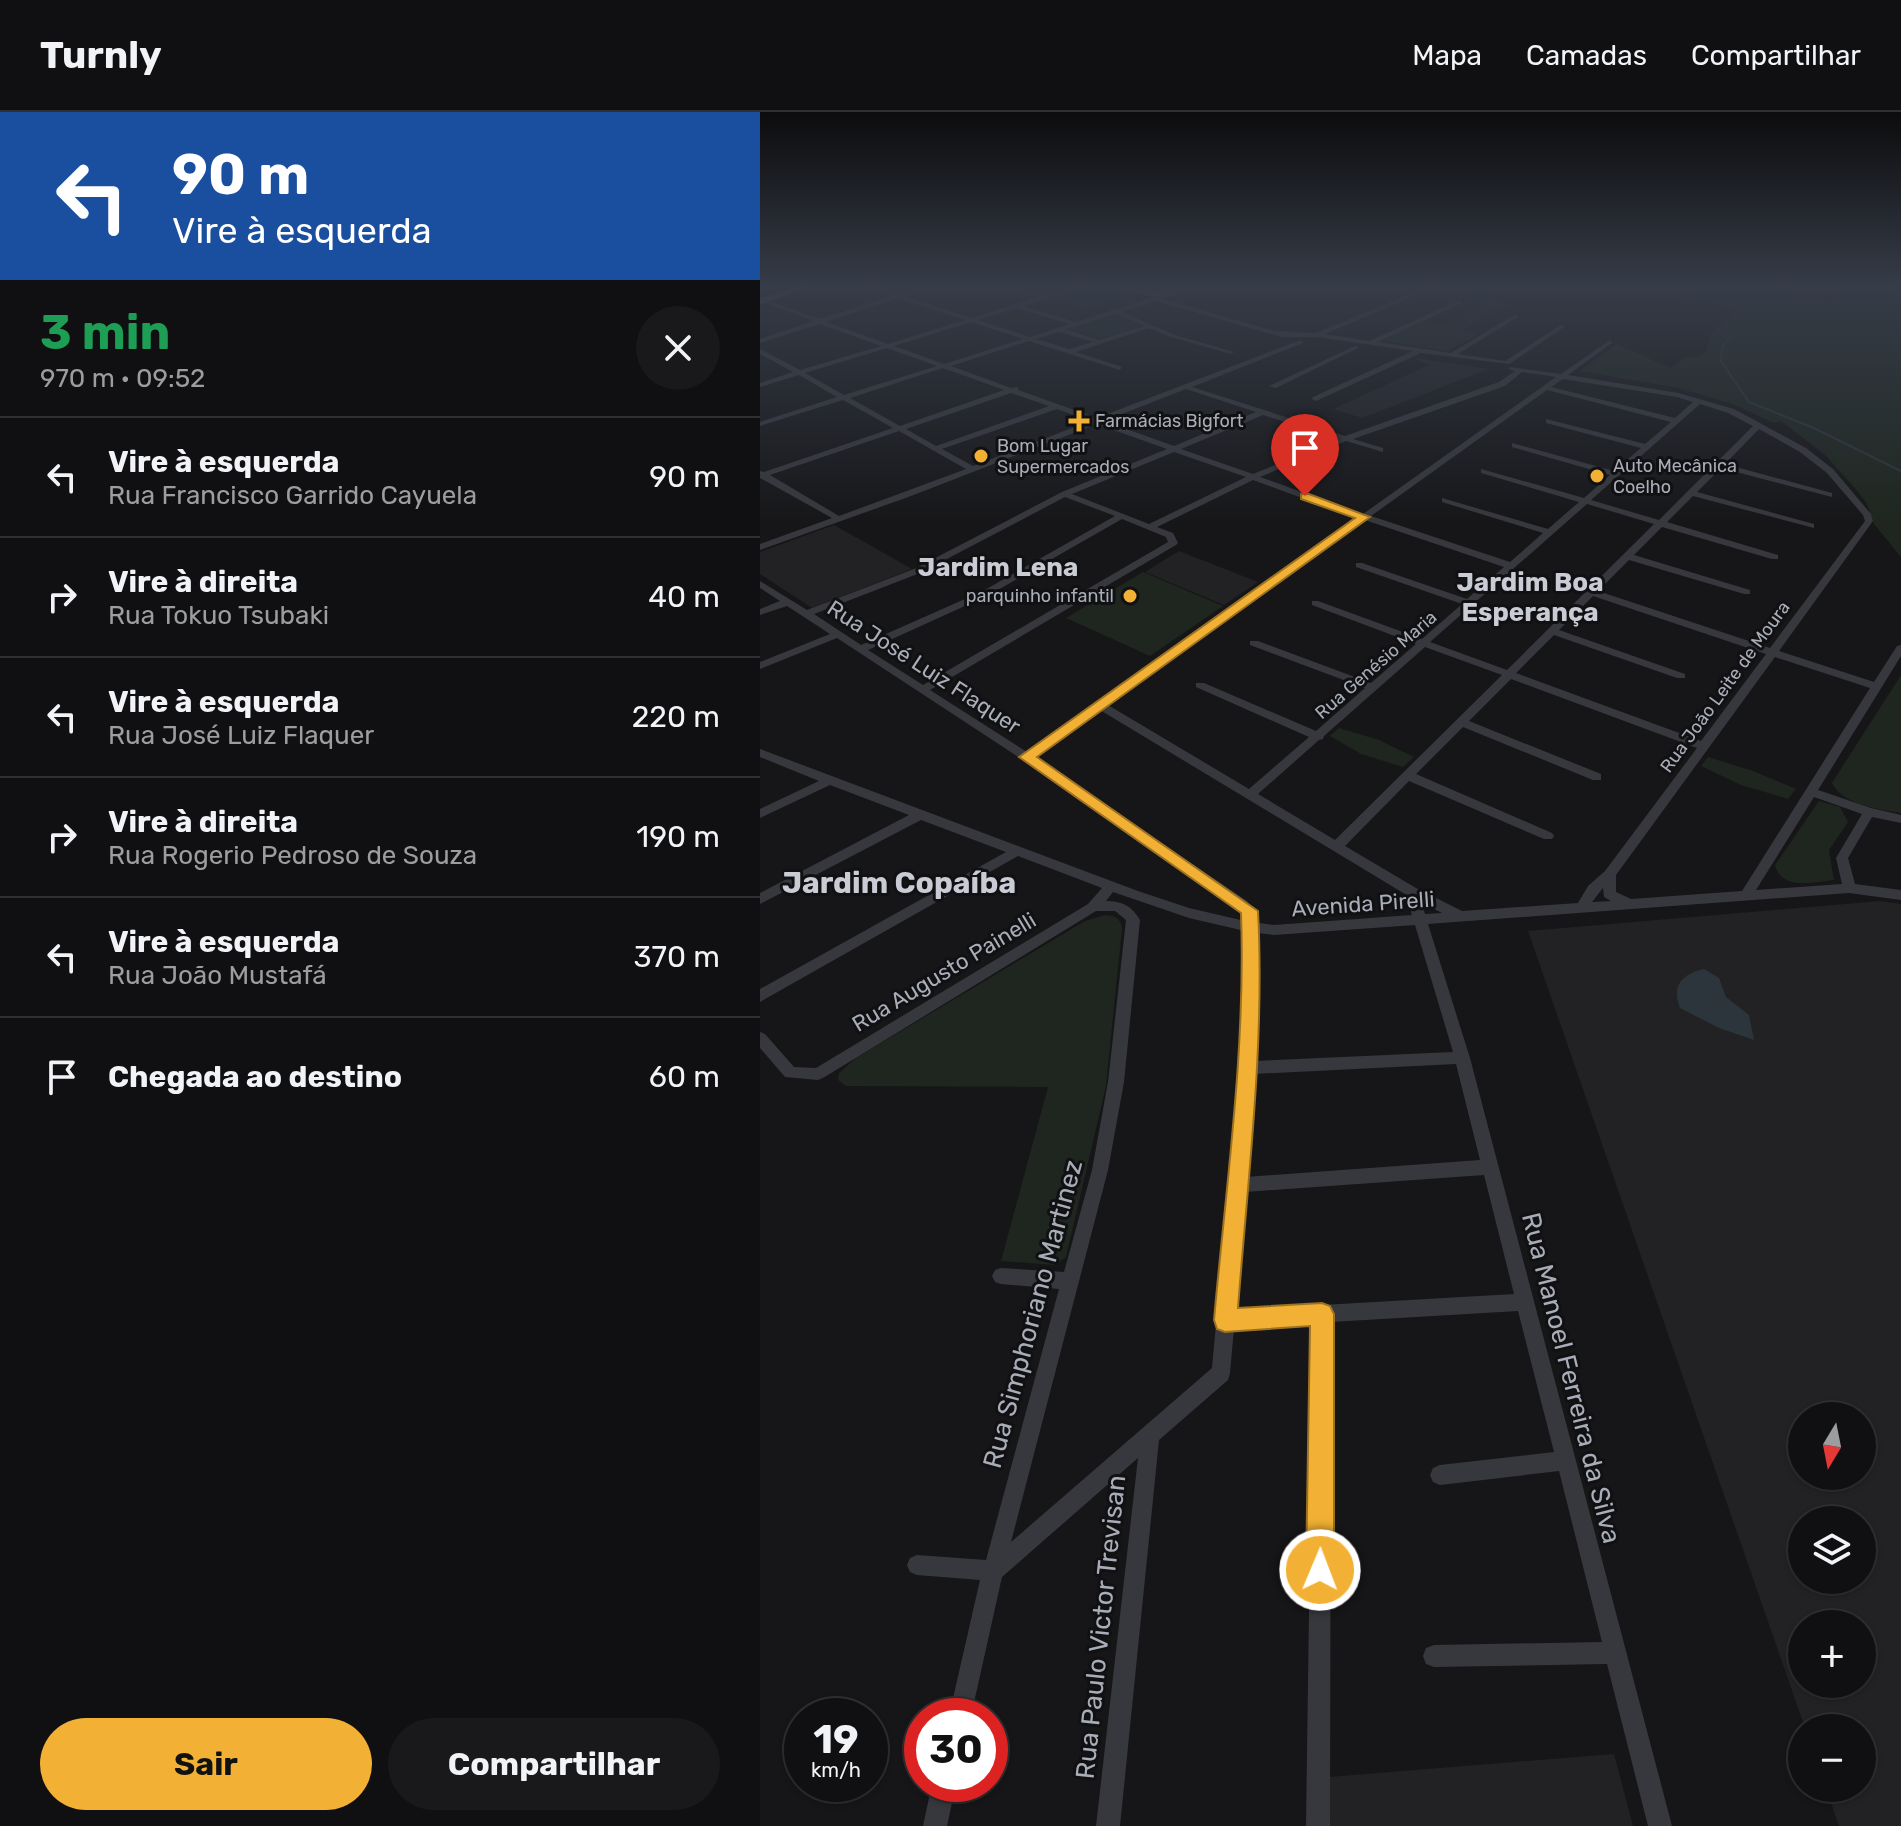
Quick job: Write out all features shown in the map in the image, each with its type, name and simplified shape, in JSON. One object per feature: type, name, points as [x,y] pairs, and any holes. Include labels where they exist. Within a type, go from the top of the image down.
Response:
[{"type":"street","points":[[785,365],[897,430],[972,469]]},
{"type":"street","points":[[760,385],[826,365]]},
{"type":"street","points":[[760,424],[945,365],[1364,517],[1512,566]]},
{"type":"street","points":[[1110,365],[1120,368]]},
{"type":"street","points":[[760,547],[1245,365]]},
{"type":"street","points":[[1273,386],[1318,365]]},
{"type":"street","points":[[1316,399],[1389,365]]},
{"type":"street","points":[[1338,845],[1627,556],[1758,430],[1731,411],[1700,400],[1492,365]]},
{"type":"street","points":[[1499,365],[1564,375]]},
{"type":"street","points":[[1151,526],[1253,477],[1345,439],[1502,384],[1512,365]]},
{"type":"street","points":[[1027,757],[1578,365]]},
{"type":"street","points":[[1189,388],[1380,450]]},
{"type":"street","points":[[1546,388],[1677,421]]},
{"type":"street","points":[[761,474],[1015,389]]},
{"type":"street","name":"Rua Genésio Maria","points":[[1251,794],[1700,400]]},
{"type":"street","points":[[934,449],[1058,406]]},
{"type":"street","points":[[806,614],[917,571],[1065,494],[1263,412]]},
{"type":"street","points":[[1549,421],[1647,447]]},
{"type":"street","name":"Rua João Leite de Moura","points":[[1581,909],[1593,889],[1610,874],[1869,521],[1867,514],[1830,471],[1803,450],[1758,430]]},
{"type":"street","points":[[1515,445],[1617,474]]},
{"type":"street","points":[[1720,465],[1829,495]]},
{"type":"street","points":[[1484,471],[1775,557]]},
{"type":"street","points":[[761,474],[839,519]]},
{"type":"street","points":[[1691,493],[1811,526]]},
{"type":"street","points":[[922,690],[1173,543],[1170,535],[1151,526],[1065,494]]},
{"type":"street","points":[[1445,500],[1550,532]]},
{"type":"street","points":[[861,649],[986,593],[1122,516]]},
{"type":"street","points":[[1627,556],[1747,592]]},
{"type":"street","points":[[1359,565],[1470,603]]},
{"type":"street","name":"Rua José Luiz Flaquer","points":[[760,584],[1027,757],[1242,904],[1249,911],[1252,927]]},
{"type":"street","points":[[1591,592],[1877,687]]},
{"type":"street","points":[[760,612],[787,602]]},
{"type":"street","points":[[1315,603],[1703,746]]},
{"type":"street","points":[[1552,631],[1681,676]]},
{"type":"street","points":[[760,666],[838,634]]},
{"type":"street","points":[[1254,643],[1374,688]]},
{"type":"street","points":[[1745,897],[1901,648]]},
{"type":"street","points":[[1200,685],[1319,737]]},
{"type":"street","points":[[1100,705],[1414,893],[1466,917]]},
{"type":"street","points":[[1462,722],[1597,777]]},
{"type":"street","name":"Avenida Pirelli","points":[[760,753],[918,816],[1149,900],[1274,930],[1849,888],[1901,895]]},
{"type":"street","points":[[1409,776],[1548,836]]},
{"type":"street","points":[[760,814],[829,781]]},
{"type":"street","points":[[1813,792],[1869,812],[1901,819]]},
{"type":"street","points":[[1849,888],[1842,858],[1869,812]]},
{"type":"street","points":[[760,899],[918,816]]},
{"type":"street","points":[[760,996],[1017,851]]},
{"type":"street","points":[[1610,874],[1609,894],[1616,900],[1637,905]]},
{"type":"street","name":"Rua Augusto Painelli","points":[[760,1038],[790,1073],[805,1076],[829,1068],[1093,907],[1111,886]]},
{"type":"street","name":"Rua Manoel Ferreira da Silva","points":[[1414,893],[1425,920],[1428,944],[1462,1058],[1660,1826]]},
{"type":"street","points":[[1093,907],[1121,907],[1129,912],[1133,920],[1149,900]]},
{"type":"street","name":"Rua Simphoriano Martinez","points":[[964,1698],[993,1571],[1100,1170],[1113,1097],[1133,920]]},
{"type":"street","points":[[917,1565],[993,1571],[1221,1373],[1247,1068],[1252,927]]},
{"type":"street","points":[[1247,1068],[1462,1058]]},
{"type":"street","points":[[1237,1185],[1490,1167]]},
{"type":"street","points":[[1001,1276],[1071,1281]]},
{"type":"street","points":[[1225,1320],[1525,1302]]},
{"type":"street","points":[[1318,1826],[1322,1314]]},
{"type":"street","name":"Rua Paulo Victor Trevisan","points":[[1108,1826],[1150,1434]]},
{"type":"street","points":[[1440,1475],[1566,1460]]},
{"type":"street","points":[[1434,1656],[1615,1653]]},
{"type":"street","points":[[935,1826],[940,1802]]},
{"type":"shaded area","points":[[1429,365],[1489,369],[1362,418],[1333,409]]},
{"type":"shaded area","points":[[1587,365],[1663,365],[1670,368],[1675,365],[1901,365],[1901,557],[1874,524],[1866,502],[1853,486],[1825,455],[1781,421],[1774,423],[1735,405],[1679,388],[1579,371]]},
{"type":"shaded area","points":[[834,525],[912,569],[812,608],[760,574],[760,552]]},
{"type":"shaded area","points":[[1179,551],[1258,582],[1224,605],[1145,572]]},
{"type":"shaded area","points":[[1143,572],[1223,606],[1150,656],[1066,618]]},
{"type":"shaded area","points":[[1901,675],[1901,813],[1853,801],[1832,783]]},
{"type":"shaded area","points":[[1339,728],[1379,740],[1414,757],[1403,767],[1361,754],[1330,736]]},
{"type":"shaded area","points":[[1708,757],[1796,789],[1788,799],[1741,785],[1701,766]]},
{"type":"shaded area","points":[[1819,801],[1840,807],[1848,822],[1829,850],[1834,880],[1791,882],[1784,879],[1775,865]]},
{"type":"shaded area","points":[[1880,901],[1901,904],[1901,1826],[1839,1826],[1831,1802],[1876,1802],[1876,1714],[1800,1714],[1795,1698],[1876,1698],[1876,1610],[1788,1610],[1788,1679],[1528,931]]},
{"type":"shaded area","points":[[1105,915],[1117,918],[1122,929],[1106,1086],[1066,1257],[1055,1265],[1001,1261],[1048,1087],[846,1086],[838,1080],[839,1073],[856,1058],[1085,921]]},
{"type":"shaded area","points":[[1704,969],[1719,978],[1726,997],[1749,1015],[1754,1040],[1719,1028],[1680,1008],[1677,993],[1680,982]]},
{"type":"shaded area","points":[[1614,1754],[1633,1826],[1329,1826],[1329,1777]]},
{"type":"waterway","points":[[1724,365],[1749,402],[1816,429],[1901,471]]},
{"type":"place","name":"Farmácias Bigfort","points":[[1079,421]]},
{"type":"place","name":"Bom Lugar Supermercados","points":[[981,456]]},
{"type":"place","name":"Auto Mecânica Coelho","points":[[1597,476]]},
{"type":"place","name":"parquinho infantil","points":[[1130,596]]},
{"type":"district","name":"Jardim Lena","points":[[998,567]]},
{"type":"district","name":"Jardim Boa Esperança","points":[[1530,597]]},
{"type":"district","name":"Jardim Copaíba","points":[[899,883]]},
{"type":"route","points":[[1305,496],[1364,517],[1027,757],[1242,904],[1252,918],[1248,1052],[1225,1320],[1322,1314],[1320,1570]]}]
